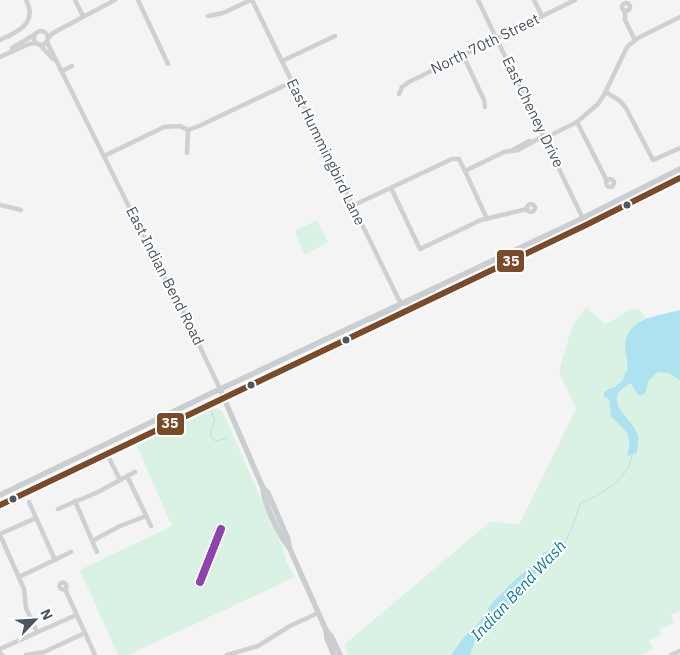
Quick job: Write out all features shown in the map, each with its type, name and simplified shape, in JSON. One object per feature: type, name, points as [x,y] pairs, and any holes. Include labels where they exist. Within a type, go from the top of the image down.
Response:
[{"type":"main road","points":[[0,497],[9,495],[18,487],[220,389],[583,218],[680,170]]},
{"type":"main road","points":[[0,505],[586,225],[680,178]]},
{"type":"main road","points":[[405,312],[407,306],[432,294],[434,288]]},
{"type":"main road","points":[[370,318],[376,320],[395,311],[405,312]]},
{"type":"main road","name":"East Indian Bend Road","points":[[220,389],[284,542],[289,547],[326,630],[340,655]]},
{"type":"main road","points":[[107,454],[111,446],[129,438],[138,429]]},
{"type":"main road","points":[[72,461],[82,460],[98,452],[107,454]]},
{"type":"main road","name":"East Indian Bend Road","points":[[326,630],[327,639],[334,655]]},
{"type":"street","points":[[0,40],[23,28],[28,21],[30,7],[26,0]]},
{"type":"street","points":[[75,0],[81,17]]},
{"type":"street","points":[[0,55],[29,44],[38,44],[47,40],[53,33],[115,0]]},
{"type":"street","points":[[138,0],[168,64]]},
{"type":"street","points":[[208,16],[223,13],[251,0]]},
{"type":"street","name":"East Hummingbird Lane","points":[[251,0],[401,304]]},
{"type":"street","name":"East Cheney Drive","points":[[478,0],[586,225]]},
{"type":"street","points":[[534,0],[542,16]]},
{"type":"street","name":"North 70th Street","points":[[399,94],[409,82],[575,0]]},
{"type":"street","points":[[625,11],[625,20],[635,40]]},
{"type":"street","points":[[0,55],[23,43],[38,31],[44,31],[81,17]]},
{"type":"street","points":[[465,171],[504,152],[511,151],[544,136],[551,136],[577,122],[598,104],[606,92],[624,51],[635,40],[680,17]]},
{"type":"street","points":[[44,31],[47,40]]},
{"type":"street","points":[[34,35],[34,39],[38,44]]},
{"type":"street","points":[[282,61],[335,36]]},
{"type":"street","name":"East Indian Bend Road","points":[[47,40],[163,275],[184,312],[220,389]]},
{"type":"street","name":"East Indian Bend Road","points":[[38,44],[61,70]]},
{"type":"street","points":[[463,55],[484,100],[485,107]]},
{"type":"street","points":[[61,70],[72,66]]},
{"type":"street","points":[[188,130],[292,82]]},
{"type":"street","points":[[606,92],[620,101],[626,108],[653,160],[680,148]]},
{"type":"street","points":[[577,122],[607,180]]},
{"type":"street","points":[[104,156],[164,127],[180,126],[188,130]]},
{"type":"street","points":[[187,153],[188,130]]},
{"type":"street","points":[[352,206],[452,159],[459,160],[487,218]]},
{"type":"street","points":[[390,188],[420,249],[481,220],[527,209]]},
{"type":"street","points":[[0,205],[20,210]]},
{"type":"street","points":[[107,454],[120,480]]},
{"type":"street","points":[[58,509],[98,492],[135,472]]},
{"type":"street","points":[[127,476],[151,526]]},
{"type":"street","points":[[75,501],[97,552]]},
{"type":"street","points":[[30,502],[55,560]]},
{"type":"street","points":[[92,541],[120,526],[146,516]]},
{"type":"street","points":[[36,518],[0,535],[25,591],[26,608],[37,632]]},
{"type":"street","points":[[19,577],[71,552]]},
{"type":"street","points":[[65,589],[95,655]]},
{"type":"street","points":[[226,655],[258,646],[290,626],[318,612]]},
{"type":"street","points":[[1,652],[37,632],[76,615]]},
{"type":"street","points":[[26,655],[47,653],[85,633]]},
{"type":"street","points":[[671,655],[680,651]]},
{"type":"green space","points":[[317,220],[328,242],[305,255],[295,231]]},
{"type":"green space","points":[[586,307],[605,324],[630,310],[639,309],[673,353],[680,356],[680,611],[671,615],[674,623],[660,629],[661,635],[649,640],[653,649],[640,655],[348,655],[344,645],[491,521],[519,525],[576,409],[559,372],[572,326]]},
{"type":"green space","points":[[216,408],[222,411],[280,541],[287,563],[295,577],[128,655],[118,655],[80,570],[172,526],[136,444]]},
{"type":"water","points":[[680,310],[680,380],[668,373],[658,372],[649,380],[645,393],[640,396],[631,383],[617,395],[619,408],[633,426],[638,438],[637,453],[627,456],[629,448],[628,437],[624,429],[611,416],[609,399],[604,397],[604,392],[615,387],[623,380],[627,371],[625,346],[631,329],[645,320]]},
{"type":"water","points":[[552,549],[557,555],[519,587],[515,597],[515,604],[507,606],[502,613],[494,613],[479,633],[470,655],[451,655],[464,637],[479,623],[492,603],[534,564],[543,553]]},
{"type":"waterway","points":[[211,411],[215,421],[211,430],[211,437],[216,441],[226,438]]},
{"type":"waterway","name":"Indian Bend Wash","points":[[555,552],[565,542],[574,524],[580,503],[597,496],[620,479],[626,472],[632,455]]},
{"type":"transit line","name":"35","points":[[0,505],[586,225],[680,178]]},
{"type":"transit line","points":[[200,582],[221,529]]}]
